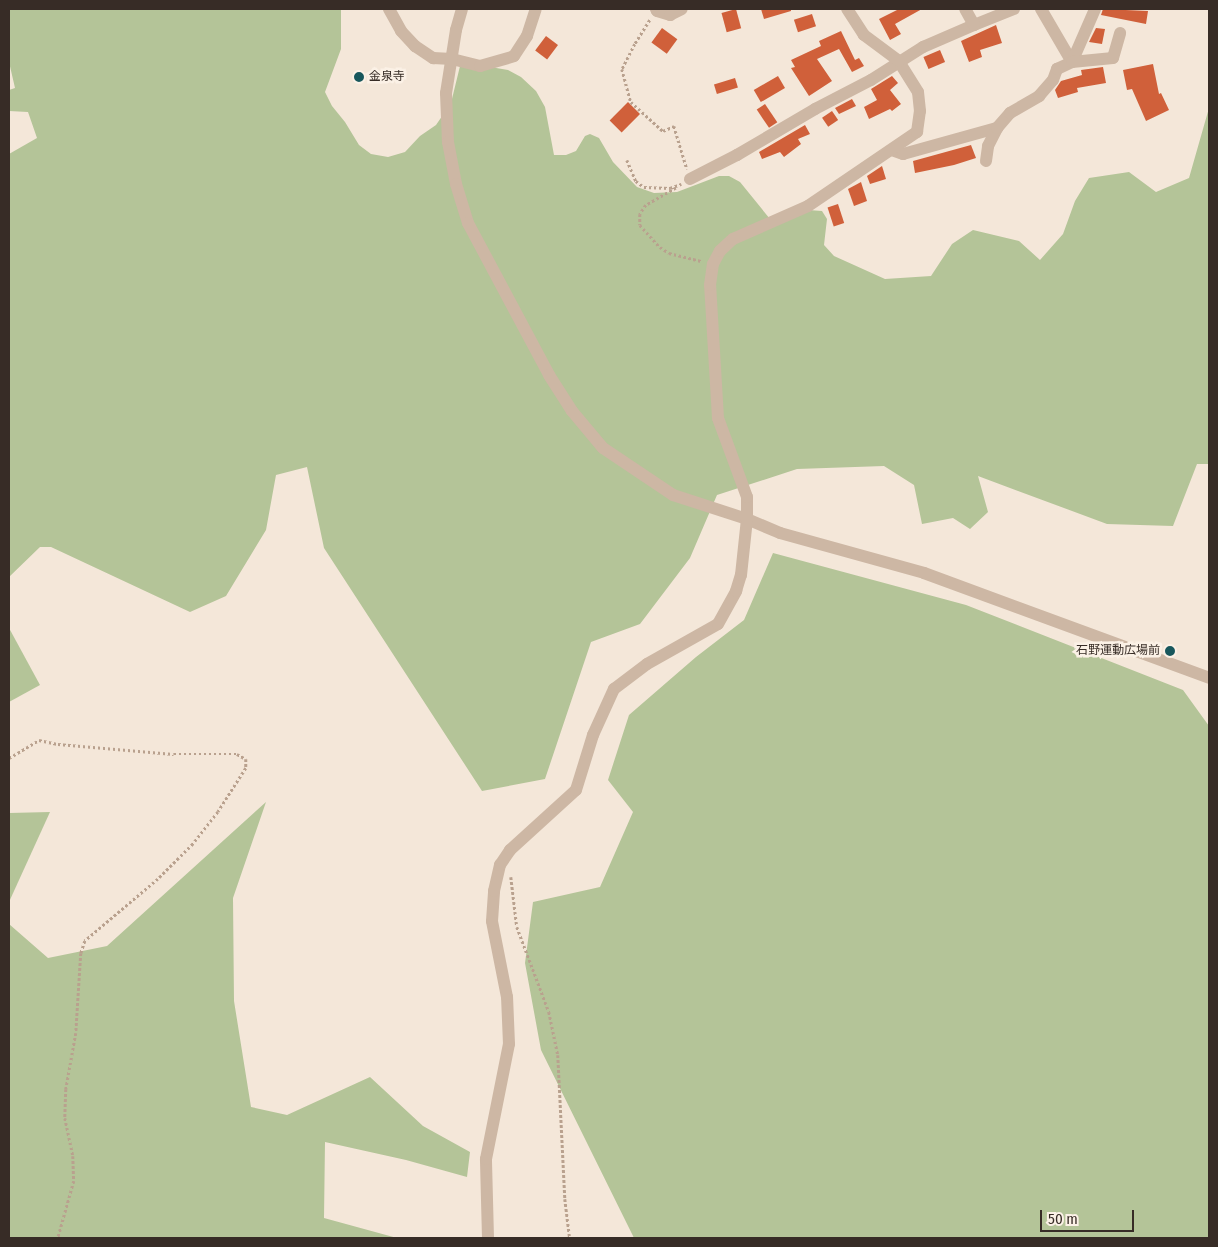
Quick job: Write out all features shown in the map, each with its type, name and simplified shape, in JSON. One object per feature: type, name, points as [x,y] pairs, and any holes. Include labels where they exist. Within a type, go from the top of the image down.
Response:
[{"type":"street","points":[[388,9],[402,31],[415,46],[433,58],[452,59],[480,66],[514,56],[527,36],[536,9]]},
{"type":"street","points":[[462,9],[446,93],[448,142],[456,184],[468,223],[548,375],[572,410],[603,448],[673,496],[747,519],[780,533],[924,573],[1207,674]]},
{"type":"street","points":[[657,10],[670,15],[682,9]]},
{"type":"street","points":[[488,1238],[486,1159],[509,1044],[507,998],[492,921],[493,899],[500,865],[510,850],[576,790],[593,735],[614,689],[647,664],[718,624],[736,591],[741,576],[747,519],[747,497],[725,440],[715,397],[710,286],[713,264],[720,251],[733,239],[808,206],[917,132],[920,111],[918,92],[899,61],[864,35],[847,9]]},
{"type":"street","points":[[965,9],[974,25]]},
{"type":"street","points":[[690,179],[871,80],[923,47],[1014,9]]},
{"type":"street","points":[[1041,9],[1072,62]]},
{"type":"street","points":[[1072,62],[1095,9]]},
{"type":"street","points":[[986,161],[988,146],[997,128],[1010,113],[1040,96],[1057,70],[1072,62],[1113,58],[1120,33]]},
{"type":"street","points":[[892,150],[903,154],[997,128]]},
{"type":"path","points":[[657,10],[635,44],[622,69],[631,102],[663,131],[674,126],[690,179]]},
{"type":"path","points":[[627,160],[636,181],[644,187],[658,189],[678,187],[646,206],[640,214],[640,225],[660,247],[669,253],[713,264]]},
{"type":"path","points":[[9,758],[39,740],[58,744],[174,754],[236,754],[246,759],[246,768],[218,812],[193,844],[158,880],[85,941],[81,953],[76,1033],[66,1098],[65,1118],[73,1156],[74,1181],[58,1238]]},
{"type":"path","points":[[511,876],[517,927],[549,1012],[558,1055],[565,1190],[570,1238]]},
{"type":"green space","points":[[9,9],[341,9],[341,49],[325,92],[332,106],[345,122],[359,145],[371,154],[388,157],[405,152],[420,136],[436,125],[451,103],[461,62],[508,70],[521,77],[536,91],[545,107],[554,155],[566,155],[576,151],[585,136],[590,134],[599,138],[613,162],[637,187],[654,193],[677,192],[719,176],[729,176],[740,182],[770,219],[808,210],[822,211],[827,219],[824,245],[834,256],[885,279],[931,276],[952,244],[973,230],[1019,241],[1040,260],[1063,234],[1075,201],[1089,178],[1129,172],[1156,192],[1189,178],[1209,108],[1209,464],[1197,464],[1173,526],[1107,524],[978,476],[988,512],[970,529],[953,518],[922,524],[914,485],[884,466],[797,469],[717,495],[690,558],[640,624],[591,642],[545,779],[482,791],[324,548],[307,467],[276,475],[266,530],[226,596],[190,612],[51,547],[40,547],[9,577],[9,154],[37,138],[28,112],[9,111],[9,90],[15,88],[9,62]]},
{"type":"green space","points":[[773,553],[966,605],[1183,690],[1209,726],[1209,1238],[634,1238],[541,1050],[525,963],[533,902],[600,887],[633,812],[608,780],[629,715],[696,657],[744,620]]},
{"type":"green space","points":[[9,628],[40,685],[9,702]]},
{"type":"green space","points":[[266,802],[233,898],[234,1001],[251,1107],[287,1115],[370,1077],[423,1126],[470,1152],[467,1177],[406,1160],[325,1142],[324,1218],[397,1238],[9,1238],[9,924],[48,958],[107,946]]},
{"type":"green space","points":[[50,812],[9,902],[9,813]]},
{"type":"building","points":[[736,9],[741,28],[727,32],[722,13]]},
{"type":"building","points":[[761,9],[791,9],[791,11],[764,19]]},
{"type":"building","points":[[899,9],[922,9],[895,24],[901,34],[890,40],[879,19]]},
{"type":"building","points":[[1103,9],[1148,11],[1146,24],[1101,15]]},
{"type":"building","points":[[812,14],[816,26],[798,32],[794,20]]},
{"type":"building","points":[[996,25],[1002,43],[980,50],[982,57],[969,62],[961,41]]},
{"type":"building","points":[[662,28],[677,39],[667,54],[651,43]]},
{"type":"building","points":[[1096,28],[1105,29],[1102,44],[1089,42]]},
{"type":"building","points":[[841,31],[855,60],[859,58],[864,66],[852,72],[839,49],[817,59],[832,81],[809,96],[791,68],[795,67],[791,60],[821,46],[819,41]]},
{"type":"building","points":[[546,36],[558,45],[547,59],[535,50]]},
{"type":"building","points":[[940,50],[945,62],[929,69],[923,57]]},
{"type":"building","points":[[1153,64],[1159,94],[1161,93],[1169,110],[1146,121],[1132,89],[1127,90],[1123,70]]},
{"type":"building","points":[[1103,67],[1106,83],[1077,88],[1078,92],[1058,98],[1055,90],[1061,81],[1082,75],[1081,70]]},
{"type":"building","points":[[778,76],[785,88],[761,102],[754,90]]},
{"type":"building","points":[[892,76],[898,83],[890,90],[901,104],[892,111],[890,109],[869,119],[864,107],[877,100],[871,89]]},
{"type":"building","points":[[735,78],[738,88],[717,94],[714,84]]},
{"type":"building","points":[[852,99],[856,106],[839,114],[835,108]]},
{"type":"building","points":[[628,102],[640,114],[622,132],[610,120]]},
{"type":"building","points":[[765,104],[777,122],[769,128],[757,110]]},
{"type":"building","points":[[832,111],[838,120],[828,127],[822,118]]},
{"type":"building","points":[[805,125],[810,134],[798,139],[801,144],[784,157],[780,152],[762,159],[759,152]]},
{"type":"building","points":[[971,145],[976,158],[954,165],[915,173],[913,161]]},
{"type":"building","points":[[882,166],[886,179],[870,184],[867,176]]},
{"type":"building","points":[[861,182],[867,201],[854,206],[848,189]]},
{"type":"building","points":[[838,204],[844,223],[834,226],[828,207]]},
{"type":"place","name":"金泉寺","points":[[359,77]]},
{"type":"place","name":"石野運動広場前","points":[[1170,651]]}]
